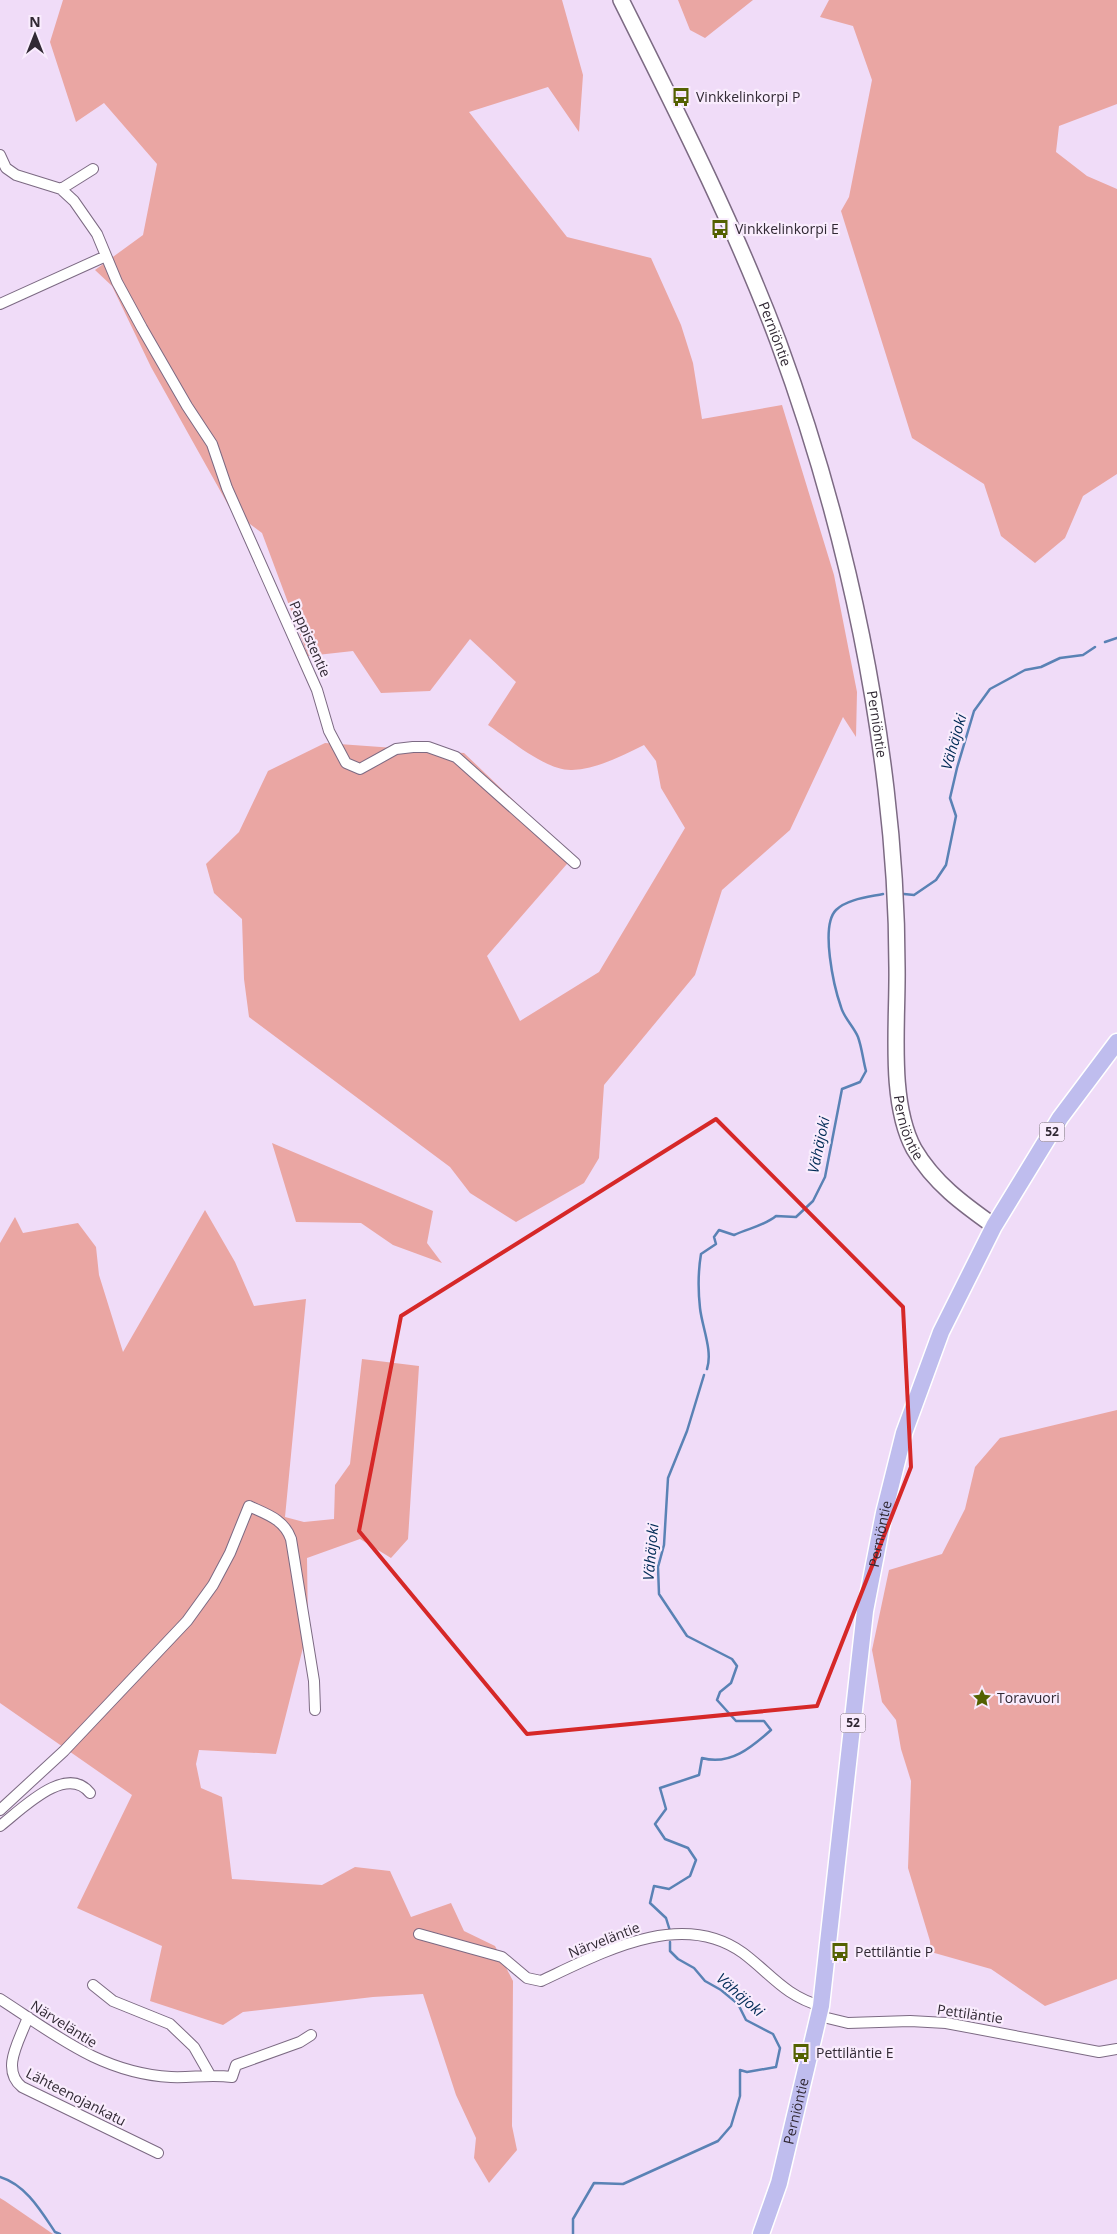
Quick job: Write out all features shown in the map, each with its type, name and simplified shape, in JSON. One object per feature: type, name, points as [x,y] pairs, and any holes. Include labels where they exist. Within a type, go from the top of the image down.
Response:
[{"type":"main road","name":"Perniöntie","points":[[621,0],[706,172],[778,342],[825,488],[849,581],[868,676],[886,791],[896,922],[897,1071],[903,1119],[913,1146],[930,1173],[956,1199],[994,1226],[941,1332],[904,1433],[884,1513],[863,1629],[820,2011],[779,2183],[761,2234]]},
{"type":"main road","name":"52","points":[[994,1226],[1060,1118],[1117,1042]]},
{"type":"street","points":[[0,156],[3,170],[61,188],[93,169]]},
{"type":"street","name":"Pappistentie","points":[[61,188],[74,201],[92,227],[117,282],[187,406],[212,444],[230,495],[314,681],[329,731],[346,764],[360,769],[396,749],[413,747],[428,747],[456,757],[575,863]]},
{"type":"street","points":[[0,304],[106,256]]},
{"type":"street","points":[[0,1810],[64,1751],[187,1621],[213,1585],[230,1553],[249,1506],[280,1521],[289,1534],[314,1681],[315,1710]]},
{"type":"street","points":[[0,1826],[51,1788],[62,1783],[76,1783],[86,1788],[90,1793]]},
{"type":"street","name":"Närveläntie","points":[[419,1934],[502,1956],[526,1978],[541,1980],[635,1941],[666,1935],[701,1934],[732,1945],[801,2000],[820,2011]]},
{"type":"street","points":[[93,1986],[113,2001],[170,2024],[194,2047],[210,2074]]},
{"type":"street","name":"Närveläntie","points":[[0,1999],[68,2045],[90,2057],[111,2065],[171,2077],[210,2074],[232,2077],[236,2065],[300,2042],[311,2035]]},
{"type":"street","name":"Pettiläntie","points":[[820,2011],[848,2023],[910,2021],[946,2023],[1099,2052],[1117,2050]]},
{"type":"street","name":"Lähteenojankatu","points":[[28,2018],[10,2067],[14,2081],[22,2087],[158,2153]]},
{"type":"highlighted area","points":[[716,1119],[903,1307],[911,1467],[817,1706],[527,1734],[359,1531],[401,1316]]},
{"type":"shaded area","points":[[63,0],[562,0],[583,75],[579,132],[548,87],[469,112],[567,237],[651,258],[681,325],[693,363],[702,419],[782,405],[834,575],[857,692],[856,737],[843,717],[790,830],[722,890],[695,975],[604,1085],[599,1158],[584,1183],[516,1222],[470,1193],[450,1167],[249,1017],[244,979],[242,919],[214,893],[206,864],[239,832],[268,771],[325,743],[464,753],[573,857],[487,956],[520,1021],[599,972],[685,828],[661,788],[656,761],[644,745],[600,765],[572,770],[562,769],[528,753],[488,725],[516,682],[470,639],[430,691],[381,693],[353,651],[308,656],[262,533],[231,510],[151,367],[112,286],[95,270],[143,235],[157,164],[104,103],[76,122],[50,42]]},
{"type":"shaded area","points":[[678,0],[753,0],[705,38],[690,30]]},
{"type":"shaded area","points":[[829,0],[1117,0],[1117,104],[1059,126],[1056,152],[1087,176],[1117,189],[1117,474],[1083,496],[1065,538],[1035,563],[1001,536],[984,484],[912,438],[841,211],[849,197],[872,80],[853,26],[820,17]]},
{"type":"shaded area","points":[[272,1143],[433,1211],[427,1243],[442,1263],[393,1245],[361,1223],[296,1222]]},
{"type":"shaded area","points":[[205,1210],[235,1262],[254,1306],[306,1299],[285,1517],[304,1522],[334,1519],[335,1485],[350,1464],[362,1359],[419,1366],[408,1539],[391,1558],[360,1539],[307,1558],[308,1628],[276,1754],[199,1750],[196,1764],[201,1788],[222,1797],[232,1879],[322,1885],[355,1867],[390,1871],[411,1917],[451,1903],[464,1931],[495,1946],[513,1981],[512,2126],[517,2150],[489,2183],[474,2158],[476,2138],[456,2095],[423,1994],[373,1997],[243,2012],[223,2025],[150,2001],[162,1946],[77,1908],[132,1795],[0,1703],[0,1243],[15,1217],[23,1233],[78,1223],[96,1247],[99,1275],[123,1352]]},
{"type":"shaded area","points":[[1117,1410],[1117,1979],[1045,2006],[991,1969],[931,1952],[930,1941],[908,1868],[911,1781],[901,1749],[896,1720],[882,1702],[872,1650],[889,1570],[942,1554],[965,1509],[975,1467],[1000,1438]]},
{"type":"shaded area","points":[[0,2198],[5,2201],[53,2234],[0,2234]]},
{"type":"waterway","name":"Vähäjoki","points":[[1105,642],[1117,638]]},
{"type":"waterway","name":"Vähäjoki","points":[[904,894],[914,895],[936,880],[946,865],[956,816],[950,798],[957,768],[974,711],[990,689],[1025,670],[1041,667],[1060,658],[1083,655],[1095,647]]},
{"type":"waterway","name":"Vähäjoki","points":[[707,1369],[709,1355],[699,1295],[701,1254],[716,1244],[714,1237],[719,1230],[734,1235],[761,1225],[776,1216],[796,1217],[813,1201],[825,1177],[842,1089],[860,1082],[866,1071],[861,1045],[842,1011],[835,986],[829,942],[831,918],[836,910],[846,903],[883,894]]},
{"type":"waterway","name":"Vähäjoki","points":[[670,1931],[666,1918],[650,1903],[654,1886],[669,1889],[690,1876],[696,1860],[688,1848],[665,1839],[655,1824],[666,1809],[660,1788],[699,1775],[702,1758],[712,1760],[731,1757],[756,1743],[771,1730],[764,1721],[736,1721],[717,1700],[720,1692],[731,1683],[737,1666],[732,1659],[687,1636],[659,1594],[658,1567],[664,1545],[668,1478],[687,1431],[704,1375]]},
{"type":"waterway","name":"Vähäjoki","points":[[573,2234],[573,2219],[594,2183],[623,2184],[718,2141],[731,2126],[740,2096],[740,2070],[747,2072],[776,2067],[780,2048],[773,2034],[746,2020],[738,2004],[721,1990],[705,1981],[694,1968],[678,1959],[670,1951],[670,1942]]},
{"type":"waterway","points":[[0,2177],[18,2186],[25,2192],[55,2232],[60,2234]]},
{"type":"place","name":"Vinkkelinkorpi P","points":[[681,97]]},
{"type":"place","name":"Vinkkelinkorpi E","points":[[720,229]]},
{"type":"place","name":"Toravuori","points":[[982,1698]]},
{"type":"place","name":"Pettiläntie P","points":[[840,1952]]},
{"type":"place","name":"Pettiläntie E","points":[[801,2053]]}]
